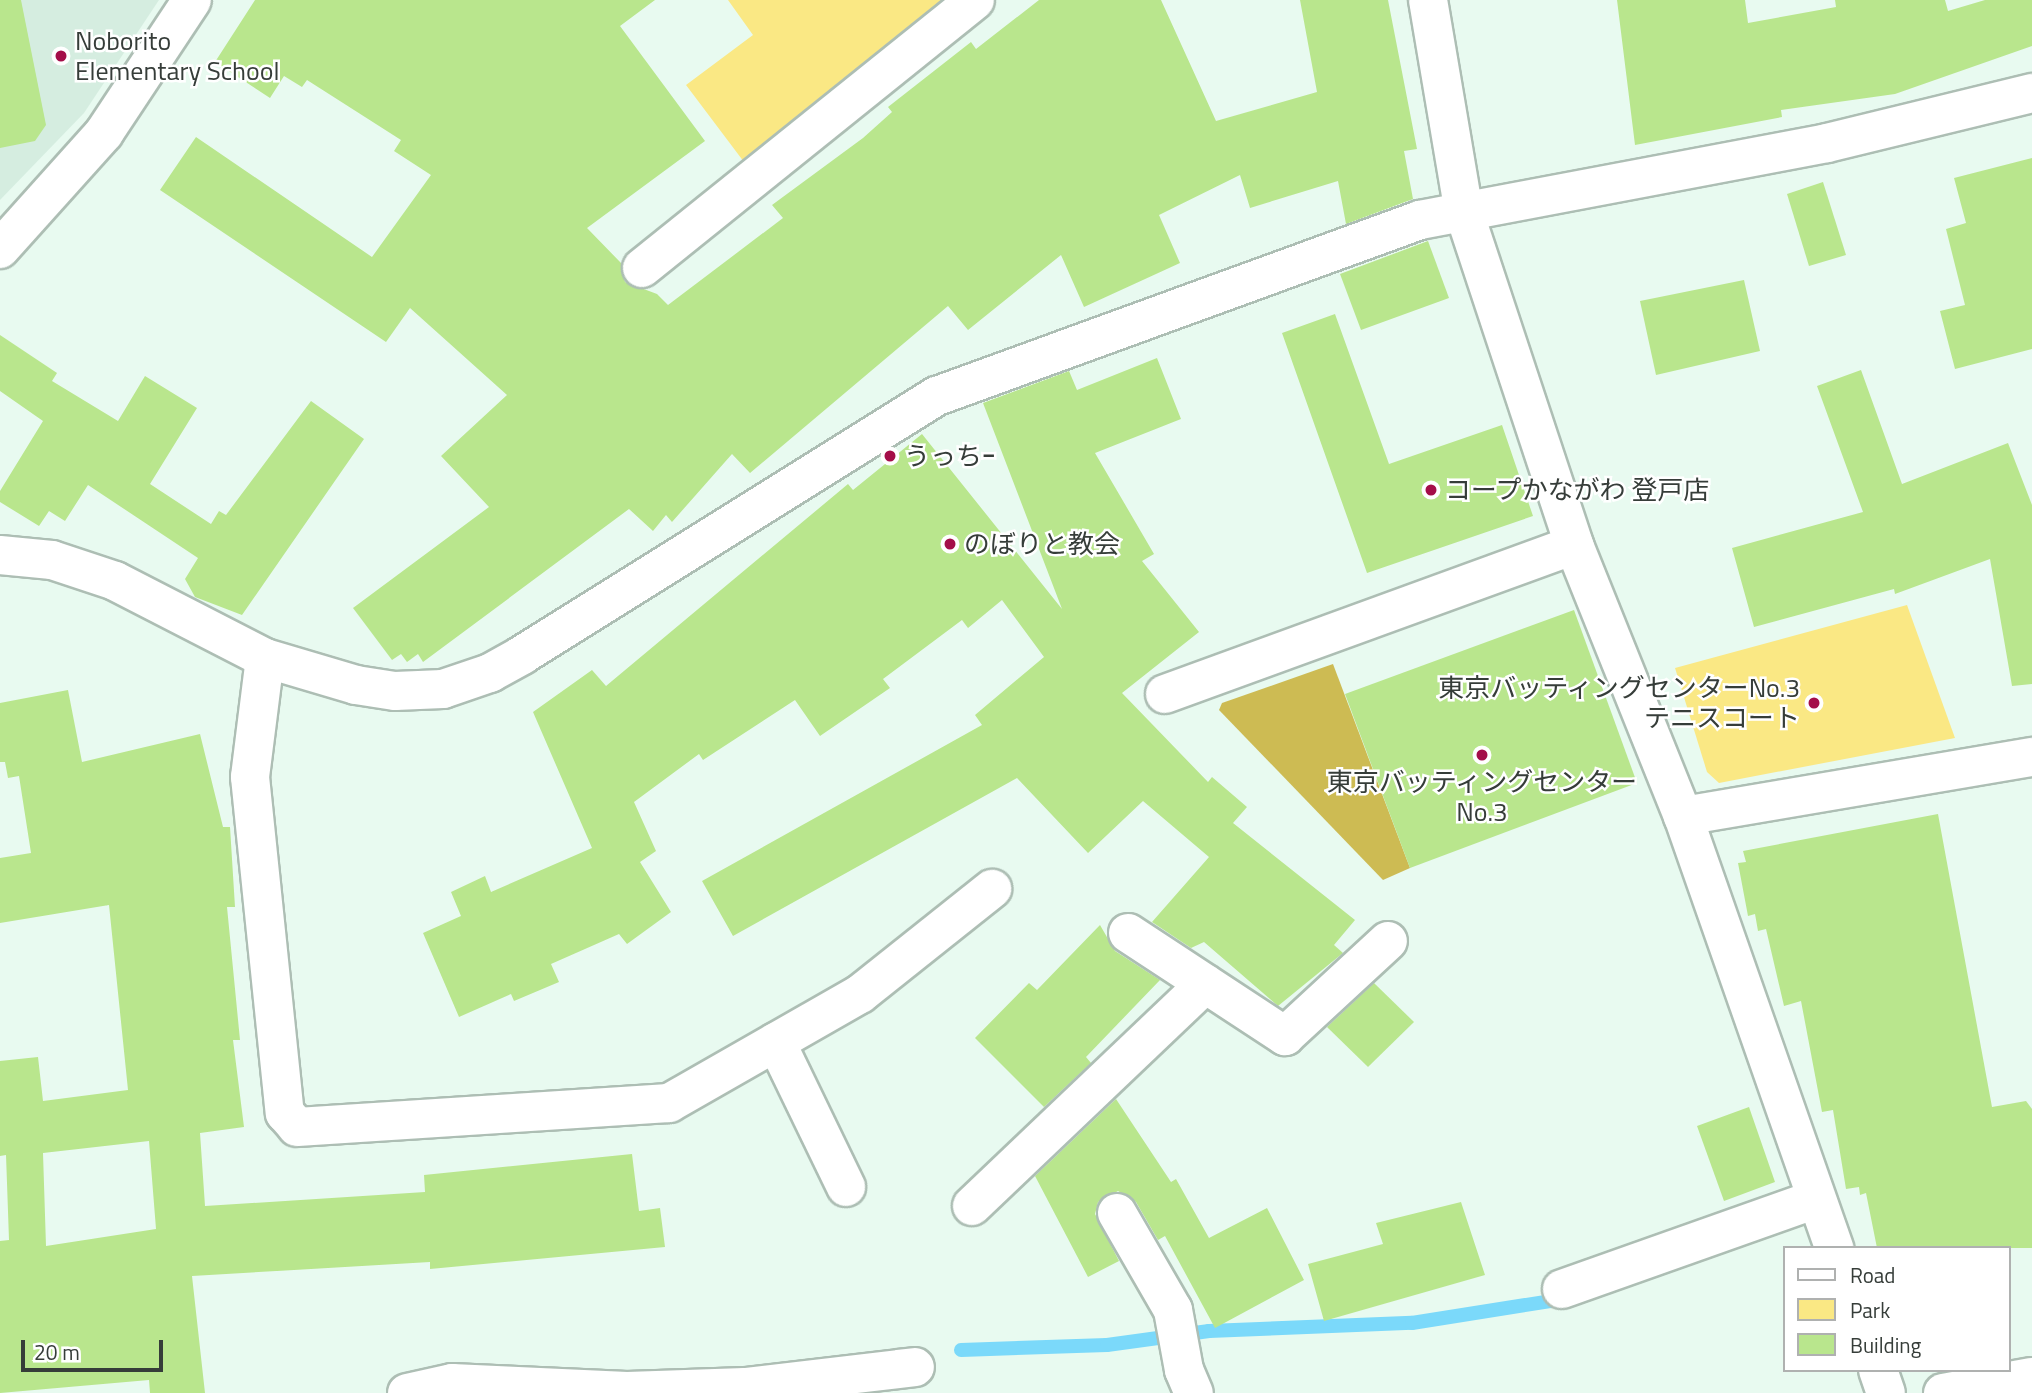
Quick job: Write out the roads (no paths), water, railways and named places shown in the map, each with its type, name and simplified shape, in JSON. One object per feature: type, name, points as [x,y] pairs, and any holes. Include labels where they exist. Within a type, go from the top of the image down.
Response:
[{"type":"street","points":[[0,249],[104,133],[192,0]]},
{"type":"street","points":[[642,268],[975,0]]},
{"type":"street","points":[[1428,0],[1464,212],[1574,545],[1683,816],[1833,1246]]},
{"type":"street","points":[[0,555],[52,561],[116,581],[265,658],[395,691],[443,689],[490,674],[937,396],[1420,220],[1827,143],[2032,93]]},
{"type":"street","points":[[1165,694],[1574,545]]},
{"type":"street","points":[[265,658],[250,777],[285,1114],[297,1127],[669,1103],[860,994],[992,889]]},
{"type":"street","points":[[1683,816],[2032,757]]},
{"type":"street","points":[[1128,933],[1285,1036],[1388,941]]},
{"type":"street","points":[[972,1206],[1205,984]]},
{"type":"street","points":[[776,1042],[846,1187]]},
{"type":"street","points":[[1562,1289],[1816,1199]]},
{"type":"street","points":[[1118,1213],[1173,1310],[1188,1376]]},
{"type":"street","points":[[407,1393],[452,1382],[627,1391],[745,1387],[915,1367]]},
{"type":"street","points":[[1879,1372],[1886,1393]]},
{"type":"street","points":[[1943,1393],[2032,1377]]},
{"type":"waterway","points":[[961,1350],[1107,1345],[1209,1331],[1412,1323],[1558,1300]]},
{"type":"place","name":"Noborito Elementary School","points":[[61,56]]},
{"type":"place","name":"うっちｰ","points":[[890,456]]},
{"type":"place","name":"コープかながわ 登戸店","points":[[1431,490]]},
{"type":"place","name":"のぼりと教会","points":[[950,544]]},
{"type":"place","name":"東京バッティングセンターNo.3 テニスコート","points":[[1814,703]]},
{"type":"place","name":"東京バッティングセンター No.3","points":[[1482,755]]}]
